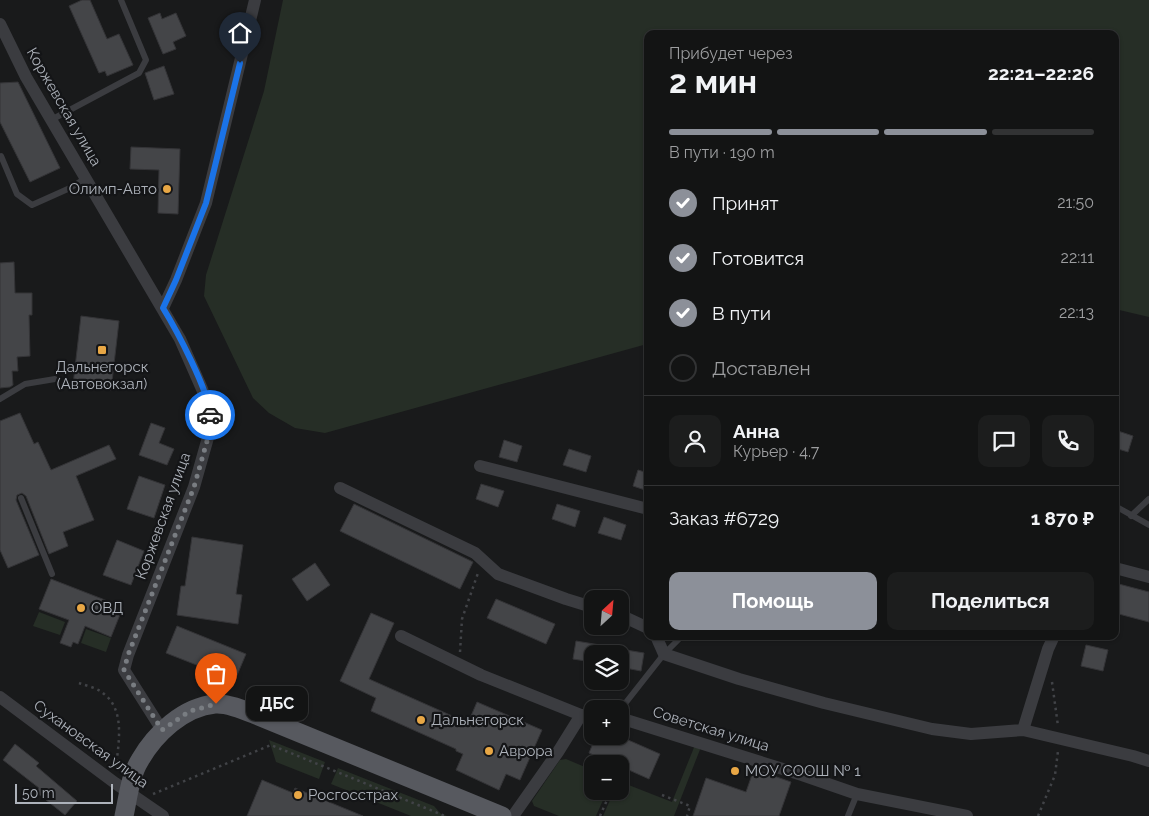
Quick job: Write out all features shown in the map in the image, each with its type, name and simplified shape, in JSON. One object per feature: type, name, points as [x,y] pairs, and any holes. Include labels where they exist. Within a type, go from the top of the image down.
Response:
[{"type":"main road","points":[[124,816],[122,788],[162,730],[190,711],[216,704],[233,707],[339,748],[502,816]]},
{"type":"street","points":[[163,308],[206,203],[255,0]]},
{"type":"street","name":"Коржевская улица","points":[[0,24],[26,76],[180,339],[210,412],[209,434],[194,487],[128,655],[124,670],[162,730]]},
{"type":"street","points":[[480,466],[644,508]]},
{"type":"street","points":[[340,488],[475,553],[498,574],[584,604]]},
{"type":"street","points":[[1119,569],[1149,577]]},
{"type":"street","points":[[629,619],[644,626]]},
{"type":"street","points":[[401,636],[481,675],[584,714]]},
{"type":"street","points":[[658,640],[664,654],[739,679],[814,700],[932,729],[971,734],[1023,730],[1133,756],[1149,762]]},
{"type":"street","points":[[1023,730],[1052,640]]},
{"type":"street","name":"Сухановская улица","points":[[0,697],[146,806],[163,816]]},
{"type":"street","points":[[512,816],[584,719]]},
{"type":"street","name":"Советская улица","points":[[629,721],[802,774],[857,794],[967,816]]},
{"type":"lane","points":[[52,120],[139,73],[143,67],[146,60],[142,46],[121,0]]},
{"type":"lane","points":[[1,156],[17,194],[32,206],[70,188],[86,178]]},
{"type":"lane","points":[[0,399],[25,384],[55,379]]},
{"type":"lane","points":[[21,498],[52,574]]},
{"type":"lane","points":[[1131,516],[1149,499]]},
{"type":"lane","points":[[1119,508],[1149,525]]},
{"type":"lane","points":[[628,700],[664,654],[678,640]]},
{"type":"lane","points":[[848,816],[857,794]]},
{"type":"path","points":[[460,664],[462,619],[482,560]]},
{"type":"path","points":[[79,683],[104,693],[116,708],[122,788]]},
{"type":"path","points":[[146,806],[153,793],[271,745],[445,816]]},
{"type":"path","points":[[662,795],[690,806],[686,816]]},
{"type":"path","points":[[600,816],[607,800]]},
{"type":"shaded area","points":[[283,0],[1149,0],[1149,317],[1119,310],[1119,30],[644,30],[644,345],[325,433],[295,428],[269,413],[253,398],[204,296],[206,275],[264,91]]},
{"type":"shaded area","points":[[39,612],[65,622],[60,635],[33,626]]},
{"type":"shaded area","points":[[86,629],[111,638],[106,652],[81,643]]},
{"type":"shaded area","points":[[269,740],[325,762],[319,779],[276,762]]},
{"type":"shaded area","points":[[695,745],[701,747],[674,816],[603,816],[610,800],[629,800],[629,785],[672,802]]},
{"type":"shaded area","points":[[566,759],[584,767],[584,800],[603,800],[596,816],[559,816],[534,806],[532,801],[560,760]]},
{"type":"shaded area","points":[[338,768],[434,806],[441,814],[447,816],[411,816],[331,784]]},
{"type":"building","points":[[82,0],[90,0],[107,39],[119,34],[133,65],[107,76],[105,71],[99,73],[69,6]]},
{"type":"building","points":[[160,13],[162,19],[176,13],[186,36],[173,42],[176,49],[163,54],[148,18]]},
{"type":"building","points":[[164,66],[174,94],[154,100],[145,73]]},
{"type":"building","points":[[18,82],[60,168],[30,182],[0,122],[0,83]]},
{"type":"building","points":[[131,147],[180,149],[178,214],[158,213],[159,170],[130,169]]},
{"type":"building","points":[[14,262],[15,293],[32,293],[32,315],[29,315],[30,356],[17,357],[18,371],[12,371],[13,385],[0,388],[0,263]]},
{"type":"building","points":[[81,316],[119,321],[111,390],[73,385]]},
{"type":"building","points":[[20,413],[34,444],[38,442],[51,470],[109,445],[116,459],[76,476],[94,520],[63,532],[68,546],[49,554],[26,496],[22,493],[17,495],[16,500],[39,555],[8,568],[0,550],[0,421]]},
{"type":"building","points":[[151,423],[165,428],[159,443],[174,449],[167,465],[139,455]]},
{"type":"building","points":[[1119,431],[1133,436],[1128,452],[1119,449]]},
{"type":"building","points":[[504,440],[522,446],[517,462],[499,457]]},
{"type":"building","points":[[569,449],[591,456],[586,472],[563,465]]},
{"type":"building","points":[[638,470],[644,472],[644,490],[633,486]]},
{"type":"building","points":[[139,476],[165,485],[154,518],[127,509]]},
{"type":"building","points":[[481,484],[504,491],[498,507],[476,499]]},
{"type":"building","points":[[354,504],[473,562],[460,589],[340,531]]},
{"type":"building","points":[[557,504],[580,511],[575,527],[552,519]]},
{"type":"building","points":[[604,517],[626,525],[621,540],[598,533]]},
{"type":"building","points":[[192,537],[243,545],[236,594],[242,595],[238,624],[177,615],[181,586],[185,586]]},
{"type":"building","points":[[117,540],[144,551],[131,585],[103,575]]},
{"type":"building","points":[[315,563],[330,585],[307,601],[292,579]]},
{"type":"building","name":"ОВД","points":[[51,579],[123,607],[111,637],[85,626],[78,644],[73,642],[71,647],[60,643],[69,620],[39,609]]},
{"type":"building","points":[[1119,584],[1149,592],[1149,622],[1119,614]]},
{"type":"building","points":[[496,599],[555,624],[546,644],[487,618]]},
{"type":"building","points":[[371,613],[394,623],[369,679],[468,723],[477,702],[542,730],[520,780],[506,774],[499,790],[456,770],[463,754],[456,751],[456,749],[371,711],[376,698],[340,681]]},
{"type":"building","points":[[177,626],[246,654],[235,680],[166,653]]},
{"type":"building","points":[[576,641],[600,645],[584,645],[584,661],[573,659]]},
{"type":"building","points":[[1086,645],[1108,650],[1103,671],[1081,666]]},
{"type":"building","points":[[629,650],[644,653],[641,671],[629,669]]},
{"type":"building","points":[[629,740],[660,754],[649,779],[629,770],[629,755],[594,755],[589,753],[592,745],[629,745]]},
{"type":"building","points":[[15,744],[39,763],[36,766],[77,801],[65,815],[36,792],[39,788],[3,760]]},
{"type":"building","points":[[754,769],[791,782],[779,816],[693,816],[706,778],[746,792]]},
{"type":"building","points":[[262,780],[293,793],[295,788],[363,816],[247,816]]},
{"type":"way so far","points":[[210,415],[209,434],[194,487],[128,655],[124,670],[162,730],[190,711],[216,704]]},
{"type":"place","name":"Олимп-Авто","points":[[167,189]]},
{"type":"place","name":"Дальнегорск (Автовокзал)","points":[[102,350]]},
{"type":"place","name":"ОВД","points":[[81,608]]},
{"type":"place","name":"ДБС","points":[[216,704]]},
{"type":"place","name":"Дальнегорск","points":[[421,720]]},
{"type":"place","name":"Аврора","points":[[489,751]]},
{"type":"place","name":"МОУ СООШ № 1","points":[[735,771]]},
{"type":"place","name":"Росгосстрах","points":[[298,795]]},
{"type":"route","points":[[210,415],[202,389],[180,339],[163,308],[206,203],[240,63]]}]
